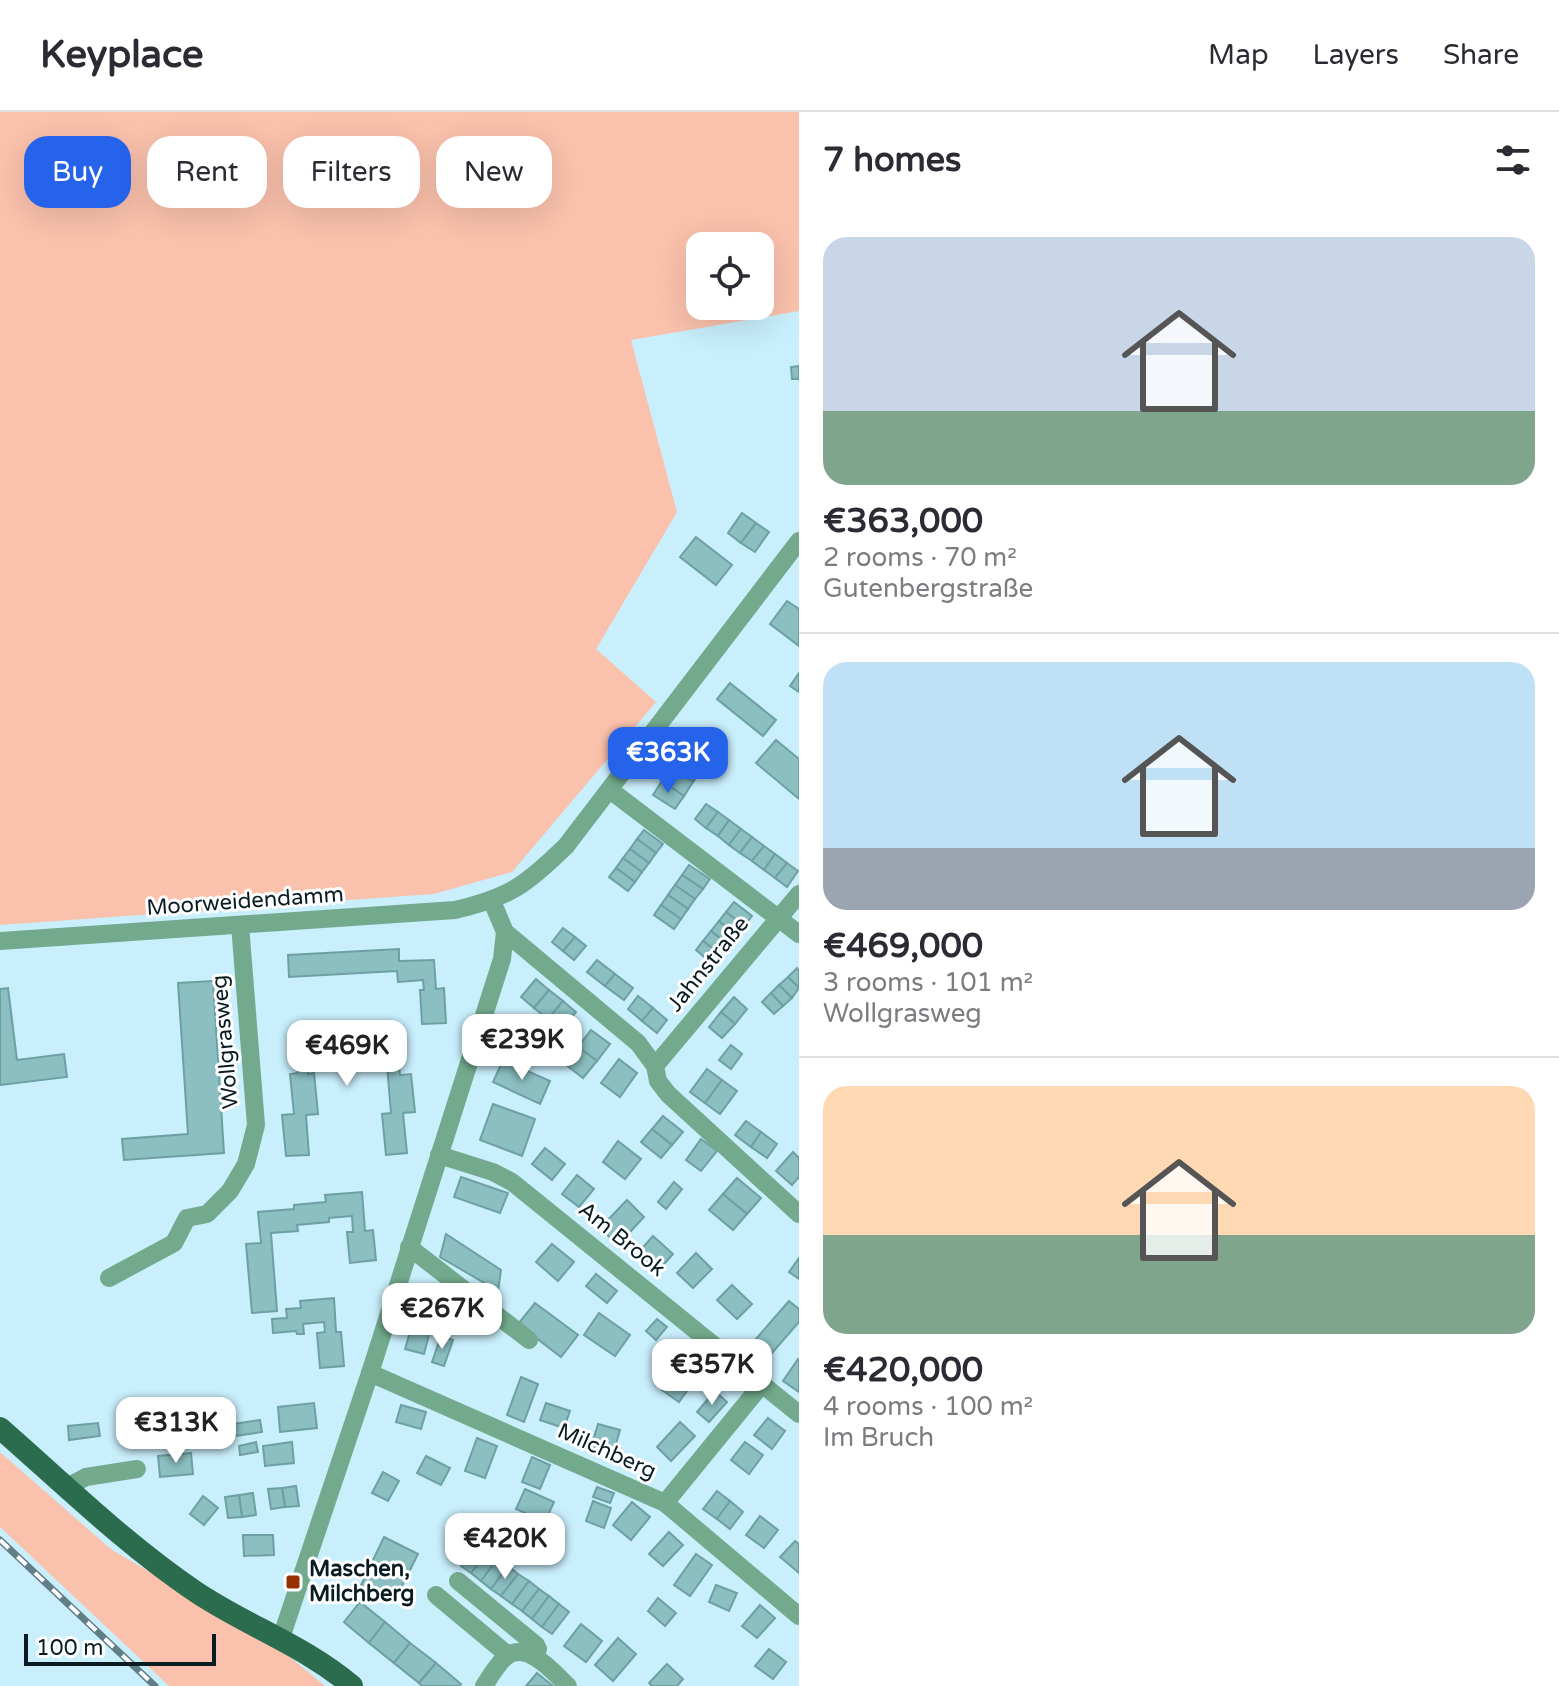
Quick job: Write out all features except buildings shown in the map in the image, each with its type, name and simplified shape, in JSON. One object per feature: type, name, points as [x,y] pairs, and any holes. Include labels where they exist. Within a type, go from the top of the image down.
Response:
[{"type":"main road","points":[[0,1428],[149,1559],[231,1612],[311,1655],[352,1686]]},
{"type":"street","name":"Moorweidendamm","points":[[0,941],[455,910],[492,901],[514,891],[566,846],[799,541]]},
{"type":"street","points":[[610,790],[799,934]]},
{"type":"street","name":"Jahnstraße","points":[[655,1066],[799,894]]},
{"type":"street","points":[[492,901],[505,932],[638,1043],[655,1066],[658,1081],[668,1094],[799,1214]]},
{"type":"street","name":"Wollgrasweg","points":[[109,1278],[174,1243],[187,1218],[207,1214],[230,1191],[246,1164],[256,1125],[240,925]]},
{"type":"street","points":[[281,1638],[370,1373],[502,959],[505,932]]},
{"type":"street","name":"Am Brook","points":[[439,1155],[493,1172],[512,1182],[799,1414]]},
{"type":"street","points":[[409,1247],[529,1340]]},
{"type":"street","name":"Milchberg","points":[[370,1373],[665,1503],[799,1616]]},
{"type":"street","points":[[665,1503],[763,1383]]},
{"type":"street","points":[[67,1487],[86,1477],[137,1469]]},
{"type":"street","points":[[458,1581],[536,1645],[538,1649],[533,1656]]},
{"type":"street","points":[[436,1595],[508,1655]]},
{"type":"street","points":[[484,1686],[508,1655],[521,1652],[533,1656],[568,1686]]},
{"type":"shaded area","points":[[0,112],[799,112],[799,311],[774,315],[774,232],[686,232],[686,320],[747,320],[631,340],[677,512],[596,649],[656,702],[512,872],[434,894],[0,925]]},
{"type":"shaded area","points":[[0,1452],[112,1550],[273,1643],[325,1686],[169,1686],[0,1527]]},
{"type":"railway","points":[[0,1540],[155,1686]]},
{"type":"place","name":"Maschen, Milchberg","points":[[293,1582]]}]
